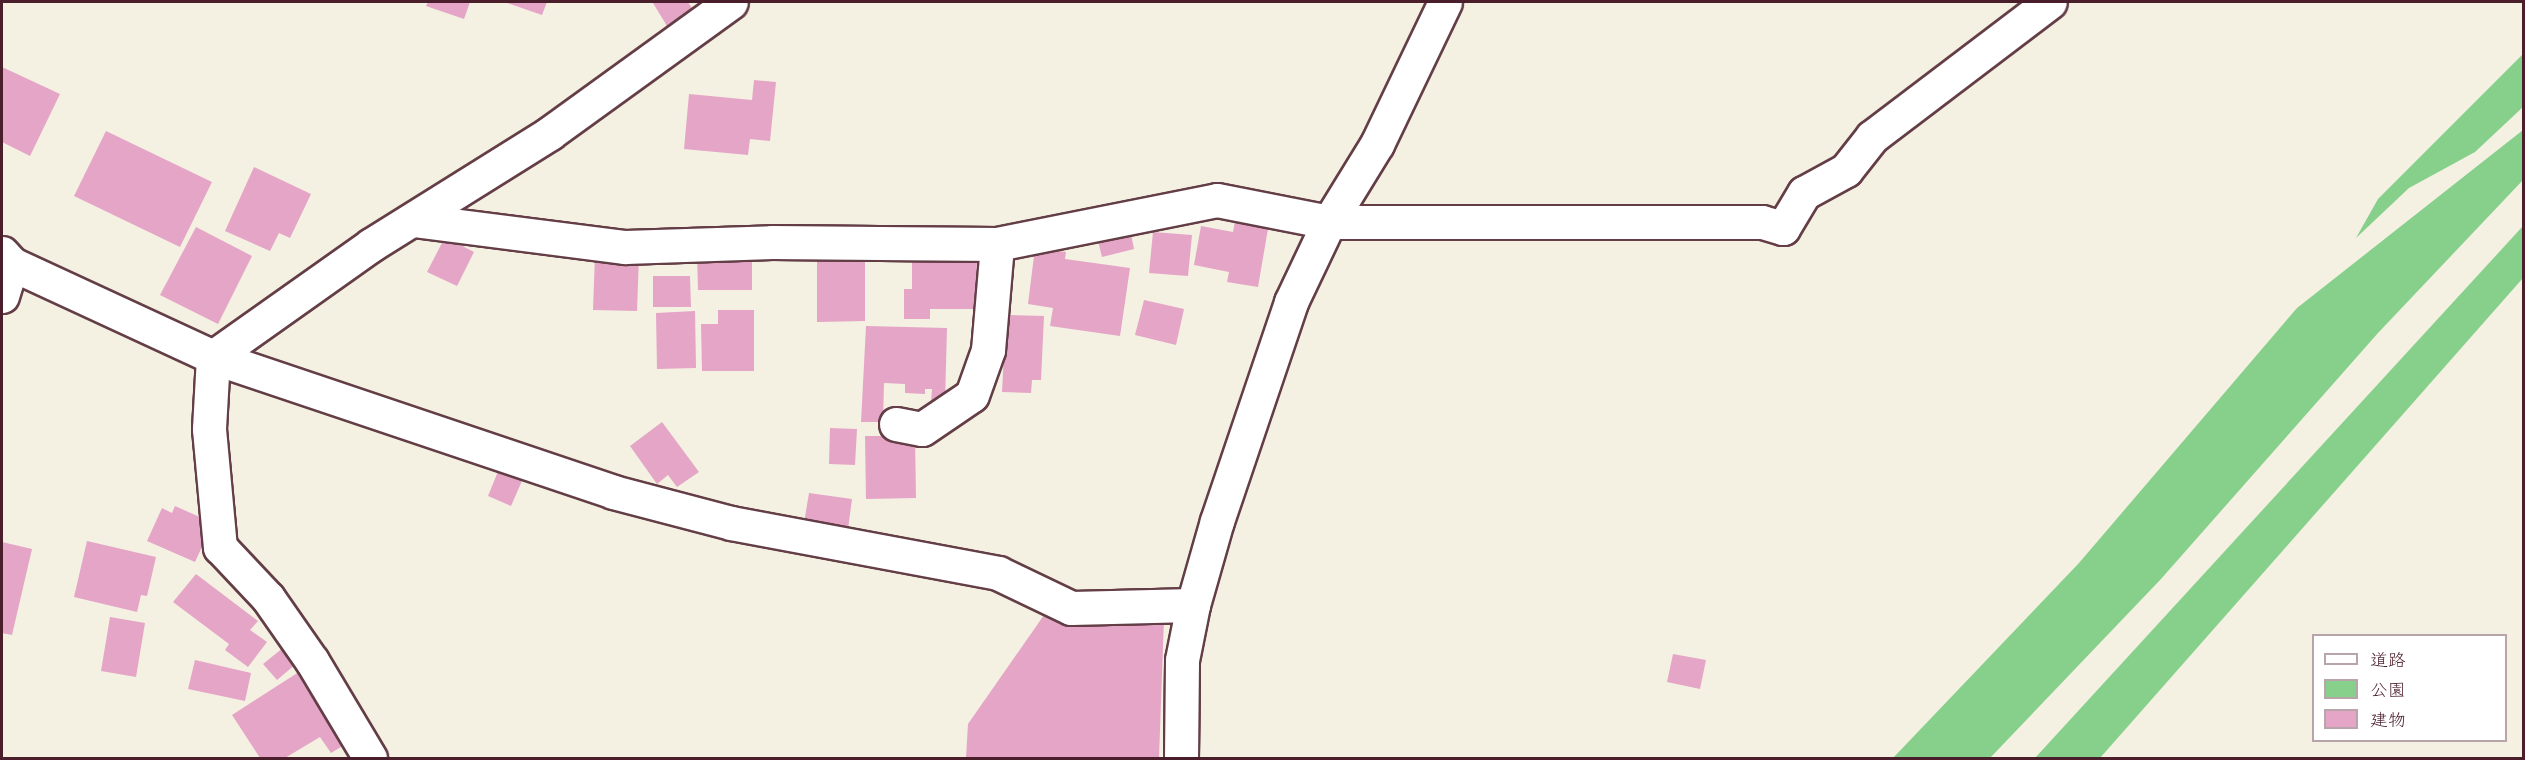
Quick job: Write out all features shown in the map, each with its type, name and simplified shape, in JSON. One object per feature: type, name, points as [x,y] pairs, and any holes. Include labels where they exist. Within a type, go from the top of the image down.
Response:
[{"type":"street","points":[[213,357],[371,245],[550,133],[731,2]]},
{"type":"street","points":[[1180,759],[1182,660],[1193,605],[1216,521],[1291,302],[1329,222],[1377,144],[1445,2]]},
{"type":"street","points":[[413,220],[625,247],[772,242],[997,244],[1216,200],[1329,222],[1762,222],[1782,228],[1804,193],[1846,170],[1872,137],[2050,2]]},
{"type":"street","points":[[896,424],[922,429],[972,395],[988,350],[997,244]]},
{"type":"street","points":[[2,296],[7,259],[213,357],[613,492],[731,523],[998,573],[1071,608],[1193,605]]},
{"type":"street","points":[[213,357],[209,429],[220,547],[268,598],[312,661],[370,759]]},
{"type":"green space","points":[[2523,54],[2523,107],[2475,152],[2409,188],[2356,238],[2378,199]]},
{"type":"green space","points":[[2523,130],[2523,180],[2378,333],[2161,579],[1990,758],[1893,758],[2079,563],[2297,308]]},
{"type":"green space","points":[[2523,226],[2523,278],[2100,758],[2035,758]]},
{"type":"building","points":[[428,2],[470,2],[464,19],[426,6]]},
{"type":"building","points":[[504,2],[547,2],[542,15]]},
{"type":"building","points":[[688,2],[696,15],[670,31],[653,3]]},
{"type":"building","points":[[2,67],[60,94],[30,156],[2,142]]},
{"type":"building","points":[[754,80],[776,82],[770,141],[750,139],[748,155],[684,149],[689,94],[752,100]]},
{"type":"building","points":[[106,131],[212,182],[180,247],[74,196]]},
{"type":"building","points":[[254,167],[311,194],[290,238],[279,233],[270,251],[225,231]]},
{"type":"building","points":[[1237,211],[1270,217],[1258,287],[1227,282],[1229,272],[1194,265],[1201,226],[1233,232]]},
{"type":"building","points":[[196,227],[252,256],[218,324],[160,295]]},
{"type":"building","points":[[1130,229],[1134,249],[1102,257],[1097,237]]},
{"type":"building","points":[[1153,232],[1192,235],[1188,276],[1149,273]]},
{"type":"building","points":[[445,237],[474,252],[457,286],[427,272]]},
{"type":"building","points":[[1035,248],[1066,252],[1065,259],[1130,268],[1120,336],[1050,326],[1053,308],[1028,304]]},
{"type":"building","points":[[752,251],[752,290],[698,290],[697,252]]},
{"type":"building","points":[[595,255],[639,256],[637,311],[593,310]]},
{"type":"building","points":[[912,256],[977,256],[976,309],[930,309],[930,319],[904,319],[904,289],[912,289]]},
{"type":"building","points":[[817,257],[865,257],[865,321],[817,322]]},
{"type":"building","points":[[653,276],[690,276],[691,307],[653,307]]},
{"type":"building","points":[[1144,300],[1184,309],[1176,345],[1135,335]]},
{"type":"building","points":[[718,310],[754,310],[754,371],[702,371],[701,324],[718,324]]},
{"type":"building","points":[[695,311],[696,368],[657,369],[656,313]]},
{"type":"building","points":[[1006,315],[1044,316],[1041,380],[1032,380],[1031,393],[1002,392]]},
{"type":"building","points":[[866,326],[947,328],[945,402],[931,402],[932,389],[925,389],[925,394],[905,393],[905,384],[884,383],[883,422],[861,422]]},
{"type":"building","points":[[662,422],[699,472],[677,487],[668,475],[657,484],[630,446]]},
{"type":"building","points":[[830,428],[857,429],[855,465],[829,464]]},
{"type":"building","points":[[865,436],[915,436],[916,498],[866,499]]},
{"type":"building","points":[[501,464],[525,474],[511,506],[488,496]]},
{"type":"building","points":[[809,493],[852,499],[848,529],[804,523]]},
{"type":"building","points":[[175,506],[213,523],[195,562],[147,541],[162,508],[172,513]]},
{"type":"building","points":[[87,541],[156,557],[147,596],[141,595],[137,612],[74,597]]},
{"type":"building","points":[[2,542],[32,549],[12,635],[2,633]]},
{"type":"building","points":[[196,574],[258,621],[250,630],[267,642],[248,667],[225,650],[229,644],[173,602]]},
{"type":"building","points":[[1044,615],[1164,619],[1159,758],[966,758],[968,724]]},
{"type":"building","points":[[110,617],[145,623],[136,677],[101,671]]},
{"type":"building","points":[[289,643],[302,659],[277,680],[263,664]]},
{"type":"building","points":[[1673,654],[1706,660],[1700,689],[1667,682]]},
{"type":"building","points":[[195,660],[251,673],[245,701],[188,689]]},
{"type":"building","points":[[302,670],[349,742],[331,753],[320,737],[285,758],[260,758],[232,715]]}]
